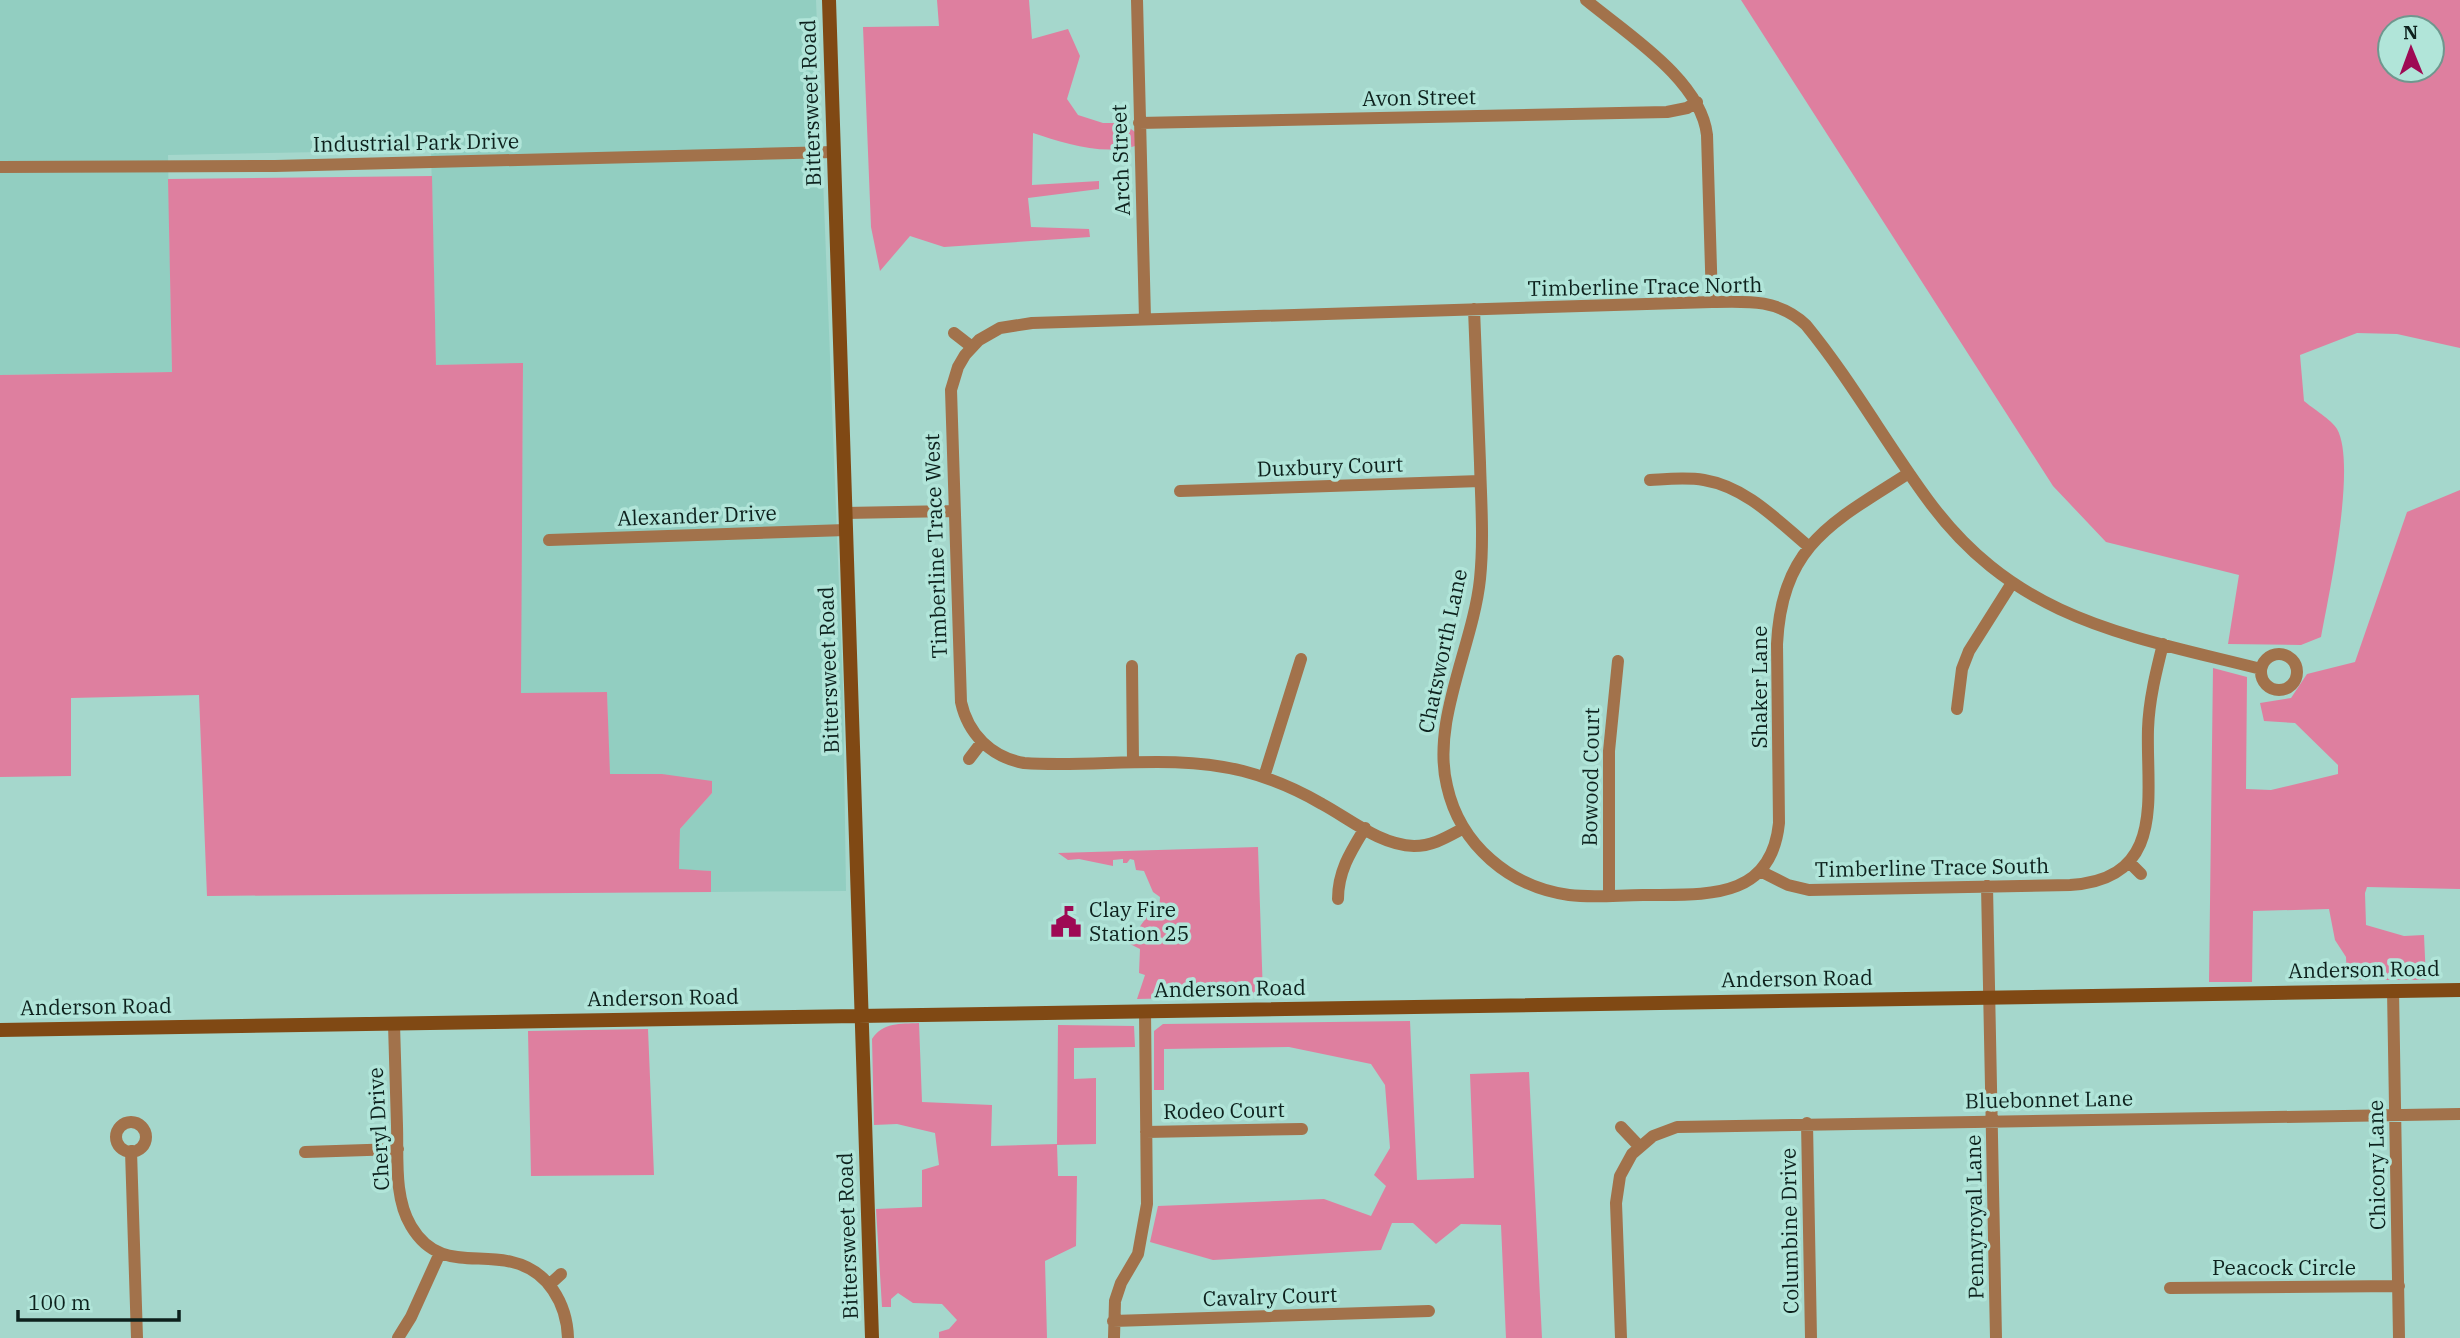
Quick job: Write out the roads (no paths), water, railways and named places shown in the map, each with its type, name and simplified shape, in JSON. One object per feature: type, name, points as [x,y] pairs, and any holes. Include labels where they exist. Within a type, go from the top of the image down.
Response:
[{"type":"street","name":"Bittersweet Road","points":[[829,0],[872,1338]]},
{"type":"street","name":"Arch Street","points":[[1137,0],[1145,319]]},
{"type":"street","points":[[1586,0],[1685,84],[1703,112],[1707,135],[1712,302]]},
{"type":"street","name":"Avon Street","points":[[1139,124],[1667,112],[1687,108],[1697,102]]},
{"type":"street","name":"Industrial Park Drive","points":[[0,167],[275,166],[834,152]]},
{"type":"street","name":"Timberline Trace North","points":[[972,347],[991,333],[1013,325],[1761,302],[1782,308],[1801,320],[1812,332],[1928,500],[1959,537],[2012,583],[2077,619],[2122,634],[2261,669]]},
{"type":"street","name":"Chatsworth Lane","points":[[1464,828],[1448,793],[1443,750],[1446,725],[1472,626],[1480,581],[1482,551],[1474,309]]},
{"type":"street","points":[[954,333],[972,347]]},
{"type":"street","name":"Timberline Trace West","points":[[972,347],[958,367],[951,390],[953,511],[960,692],[965,717],[982,742]]},
{"type":"street","name":"Shaker Lane","points":[[1760,871],[1774,845],[1779,823],[1778,621],[1789,580],[1808,546],[1843,516],[1909,473]]},
{"type":"street","points":[[1650,480],[1695,479],[1730,488],[1756,503],[1808,546]]},
{"type":"street","name":"Duxbury Court","points":[[1180,491],[1480,481]]},
{"type":"street","points":[[845,513],[953,511]]},
{"type":"street","name":"Alexander Drive","points":[[549,540],[846,530]]},
{"type":"street","points":[[1957,709],[1962,669],[1969,651],[2012,583]]},
{"type":"street","points":[[2141,874],[2132,858],[2142,843],[2149,816],[2149,715],[2163,645]]},
{"type":"street","points":[[1264,777],[1301,659]]},
{"type":"street","name":"Bowood Court","points":[[1609,895],[1610,718],[1618,661]]},
{"type":"street","points":[[1132,666],[1133,762]]},
{"type":"street","points":[[969,759],[982,742],[1002,756],[1024,763],[1166,761],[1213,765],[1264,777],[1319,802],[1388,841],[1413,846],[1438,842],[1464,828],[1493,863],[1519,880],[1557,893],[1582,896],[1711,894],[1746,883],[1760,871]]},
{"type":"street","points":[[1338,899],[1341,872],[1365,828]]},
{"type":"street","name":"Timberline Trace South","points":[[1760,871],[1788,885],[1809,890],[2083,884],[2104,879],[2132,858]]},
{"type":"street","name":"Pennyroyal Lane","points":[[1987,886],[1996,1338]]},
{"type":"street","name":"Chicory Lane","points":[[2393,990],[2399,1338]]},
{"type":"street","name":"Anderson Road","points":[[0,1030],[2460,990]]},
{"type":"street","points":[[1114,1338],[1113,1321],[1117,1293],[1132,1267],[1140,1245],[1148,1190],[1145,1012]]},
{"type":"street","name":"Cheryl Drive","points":[[394,1024],[400,1194],[408,1220],[418,1236],[440,1253]]},
{"type":"street","name":"Bluebonnet Lane","points":[[1641,1145],[1666,1130],[1677,1127],[2460,1114]]},
{"type":"street","points":[[127,1122],[139,1124],[145,1135],[142,1146],[131,1151],[121,1148],[116,1139],[118,1128],[127,1122]]},
{"type":"street","name":"Columbine Drive","points":[[1807,1123],[1811,1338]]},
{"type":"street","points":[[1621,1127],[1641,1145],[1625,1165],[1616,1195],[1621,1338]]},
{"type":"street","name":"Rodeo Court","points":[[1146,1132],[1302,1129]]},
{"type":"street","points":[[305,1152],[398,1149]]},
{"type":"street","points":[[131,1151],[137,1338]]},
{"type":"street","points":[[398,1338],[411,1317],[440,1253],[470,1260],[510,1261],[533,1270],[549,1285],[561,1302],[569,1338]]},
{"type":"street","points":[[549,1285],[561,1274]]},
{"type":"street","name":"Peacock Circle","points":[[2170,1288],[2399,1286]]},
{"type":"street","name":"Cavalry Court","points":[[1113,1321],[1429,1311]]},
{"type":"place","name":"Clay Fire Station 25","points":[[1066,922]]}]
